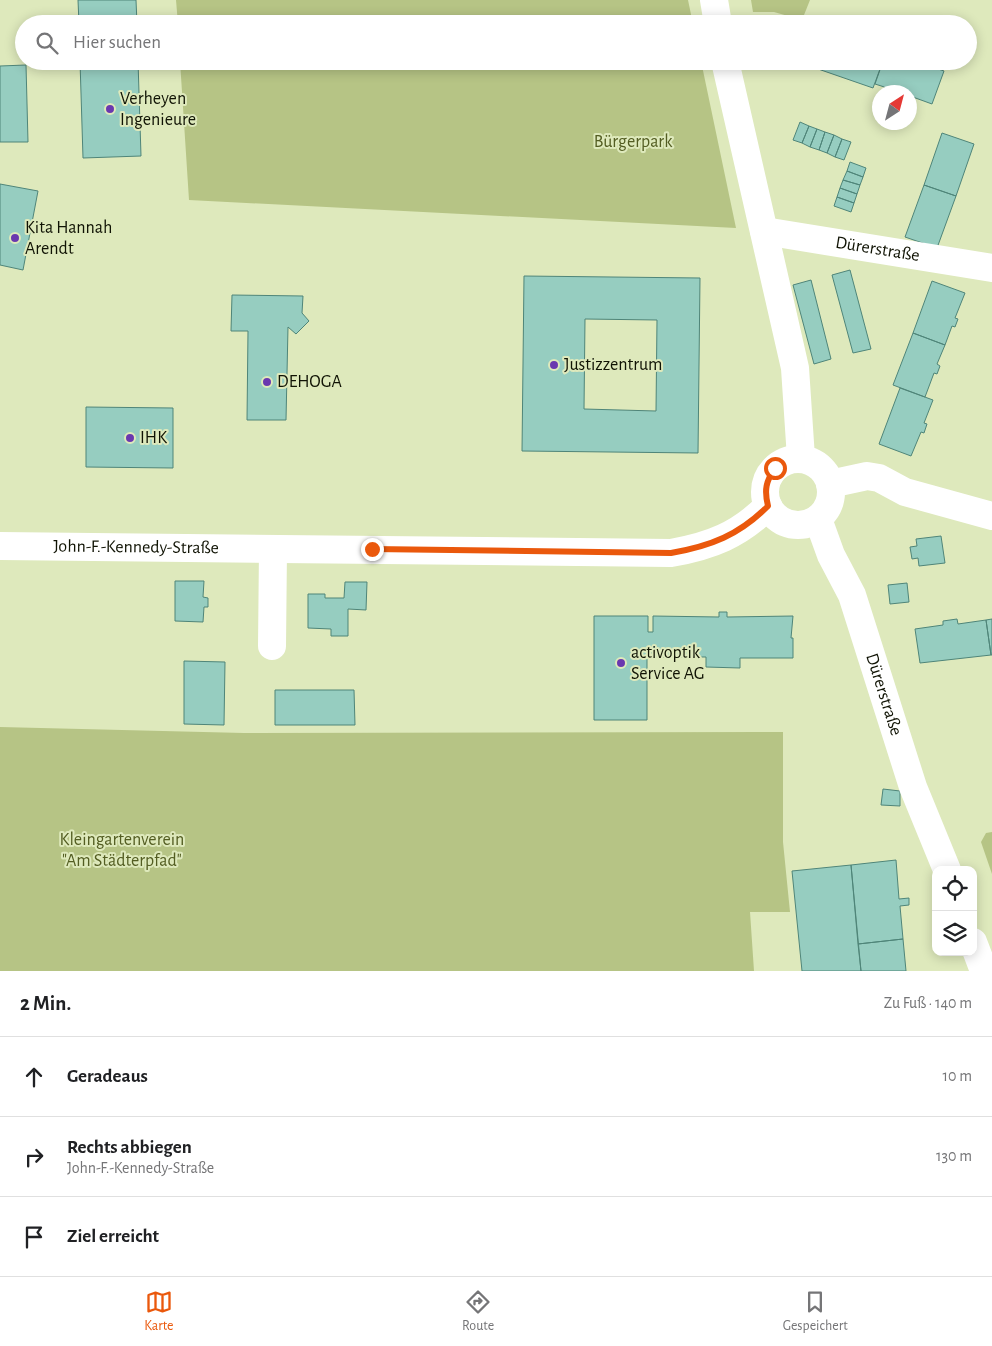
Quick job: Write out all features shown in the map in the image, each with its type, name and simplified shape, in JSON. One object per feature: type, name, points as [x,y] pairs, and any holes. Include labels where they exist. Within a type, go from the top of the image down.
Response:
[{"type":"street","points":[[714,0],[716,15]]},
{"type":"street","points":[[727,70],[795,368],[801,458]]},
{"type":"street","name":"Dürerstraße","points":[[764,231],[992,268]]},
{"type":"street","points":[[801,458],[814,463],[824,472],[830,484],[830,496],[826,509],[818,519],[796,525],[785,522],[776,516],[768,506],[765,494],[767,480],[775,468],[788,461],[801,458]]},
{"type":"street","points":[[830,484],[867,476],[879,478],[905,492],[992,516]]},
{"type":"street","name":"John-F.-Kennedy-Straße","points":[[0,546],[671,553],[696,548],[741,530],[768,506]]},
{"type":"street","name":"Dürerstraße","points":[[818,519],[830,555],[852,595],[911,781],[945,866]]},
{"type":"street","points":[[272,646],[273,548]]},
{"type":"street","points":[[977,953],[984,971]]},
{"type":"green space","points":[[176,0],[688,0],[691,15],[177,15]]},
{"type":"green space","points":[[751,0],[810,0],[804,15],[753,12]]},
{"type":"green space","name":"Bürgerpark","points":[[181,70],[703,70],[736,228],[189,200]]},
{"type":"green space","name":"Kleingartenverein \"Am Städterpfad\"","points":[[0,727],[244,733],[783,732],[783,842],[790,912],[750,912],[754,971],[0,971]]},
{"type":"green space","points":[[992,832],[992,874],[981,842],[986,833]]},
{"type":"building","points":[[78,0],[136,0],[137,15],[79,15]]},
{"type":"building","points":[[15,65],[15,70],[26,70],[28,142],[0,142],[0,66]]},
{"type":"building","name":"Verheyen Ingenieure","points":[[80,70],[138,70],[141,156],[83,158]]},
{"type":"building","points":[[821,70],[880,70],[872,88]]},
{"type":"building","points":[[880,70],[944,71],[932,104],[917,99],[917,85],[875,84]]},
{"type":"building","points":[[800,122],[809,126],[802,143],[793,140]]},
{"type":"building","points":[[809,126],[817,129],[810,147],[802,143]]},
{"type":"building","points":[[817,129],[825,132],[819,150],[810,147]]},
{"type":"building","points":[[825,132],[834,135],[827,153],[819,150]]},
{"type":"building","points":[[942,133],[974,144],[956,196],[924,185]]},
{"type":"building","points":[[834,135],[842,139],[835,157],[827,153]]},
{"type":"building","points":[[842,139],[851,142],[844,160],[835,157]]},
{"type":"building","points":[[850,162],[866,168],[863,177],[847,171]]},
{"type":"building","points":[[847,171],[863,177],[860,185],[843,180]]},
{"type":"building","points":[[843,180],[860,185],[857,194],[840,188]]},
{"type":"building","name":"Kita Hannah Arendt","points":[[0,184],[38,191],[23,270],[0,265]]},
{"type":"building","points":[[924,185],[956,196],[937,248],[905,237]]},
{"type":"building","points":[[840,188],[857,194],[854,203],[837,197]]},
{"type":"building","points":[[837,197],[854,203],[851,212],[834,206]]},
{"type":"building","points":[[850,270],[871,349],[853,353],[832,275]]},
{"type":"building","name":"Justizzentrum","points":[[524,276],[700,278],[698,453],[522,451]],"holes":[[[585,319],[657,320],[656,411],[584,409]]]},
{"type":"building","points":[[811,280],[831,359],[814,364],[793,285]]},
{"type":"building","points":[[932,281],[965,293],[955,318],[958,319],[955,327],[952,326],[945,345],[913,333]]},
{"type":"building","points":[[232,295],[303,296],[302,313],[309,321],[296,334],[288,327],[286,420],[247,420],[248,331],[231,331]]},
{"type":"building","points":[[913,333],[945,345],[937,364],[940,366],[937,374],[934,373],[925,397],[893,385]]},
{"type":"building","points":[[900,388],[933,400],[924,423],[927,424],[924,433],[921,432],[911,456],[879,444]]},
{"type":"building","name":"IHK","points":[[86,407],[173,408],[173,468],[86,467]]},
{"type":"building","points":[[941,536],[945,563],[919,566],[918,558],[912,559],[910,547],[917,546],[916,539]]},
{"type":"building","points":[[175,581],[204,581],[203,597],[208,598],[208,607],[204,607],[203,622],[175,621]]},
{"type":"building","points":[[345,582],[367,582],[366,610],[348,609],[348,636],[331,636],[331,629],[308,628],[308,594],[325,594],[325,598],[344,598]]},
{"type":"building","points":[[907,583],[909,602],[890,604],[888,585]]},
{"type":"building","name":"activoptik Service AG","points":[[719,612],[727,612],[727,617],[793,616],[791,638],[793,638],[793,658],[740,658],[740,668],[706,667],[706,657],[653,657],[653,653],[647,653],[647,720],[594,720],[594,616],[648,616],[648,632],[653,632],[653,616],[719,617]]},
{"type":"building","points":[[957,619],[958,624],[986,620],[991,655],[920,663],[915,629],[943,625],[943,621]]},
{"type":"building","points":[[992,619],[992,655],[991,655],[986,620]]},
{"type":"building","points":[[184,661],[225,662],[224,725],[184,724]]},
{"type":"building","points":[[275,690],[354,690],[355,725],[275,725]]},
{"type":"building","points":[[883,789],[900,791],[900,806],[881,805]]},
{"type":"building","points":[[896,860],[899,899],[909,898],[909,905],[900,906],[903,939],[858,944],[851,865]]},
{"type":"building","points":[[851,865],[861,971],[802,971],[792,871]]},
{"type":"building","points":[[903,939],[906,971],[861,971],[858,944]]},
{"type":"place","name":"Verheyen Ingenieure","points":[[110,109]]},
{"type":"place","name":"Kita Hannah Arendt","points":[[15,238]]},
{"type":"place","name":"Justizzentrum","points":[[554,365]]},
{"type":"place","name":"DEHOGA","points":[[267,382]]},
{"type":"place","name":"IHK","points":[[130,438]]},
{"type":"place","name":"activoptik Service AG","points":[[621,663]]},
{"type":"route","points":[[372,549],[671,553],[696,548],[741,530],[768,506],[765,494],[767,480],[775,468]]}]
